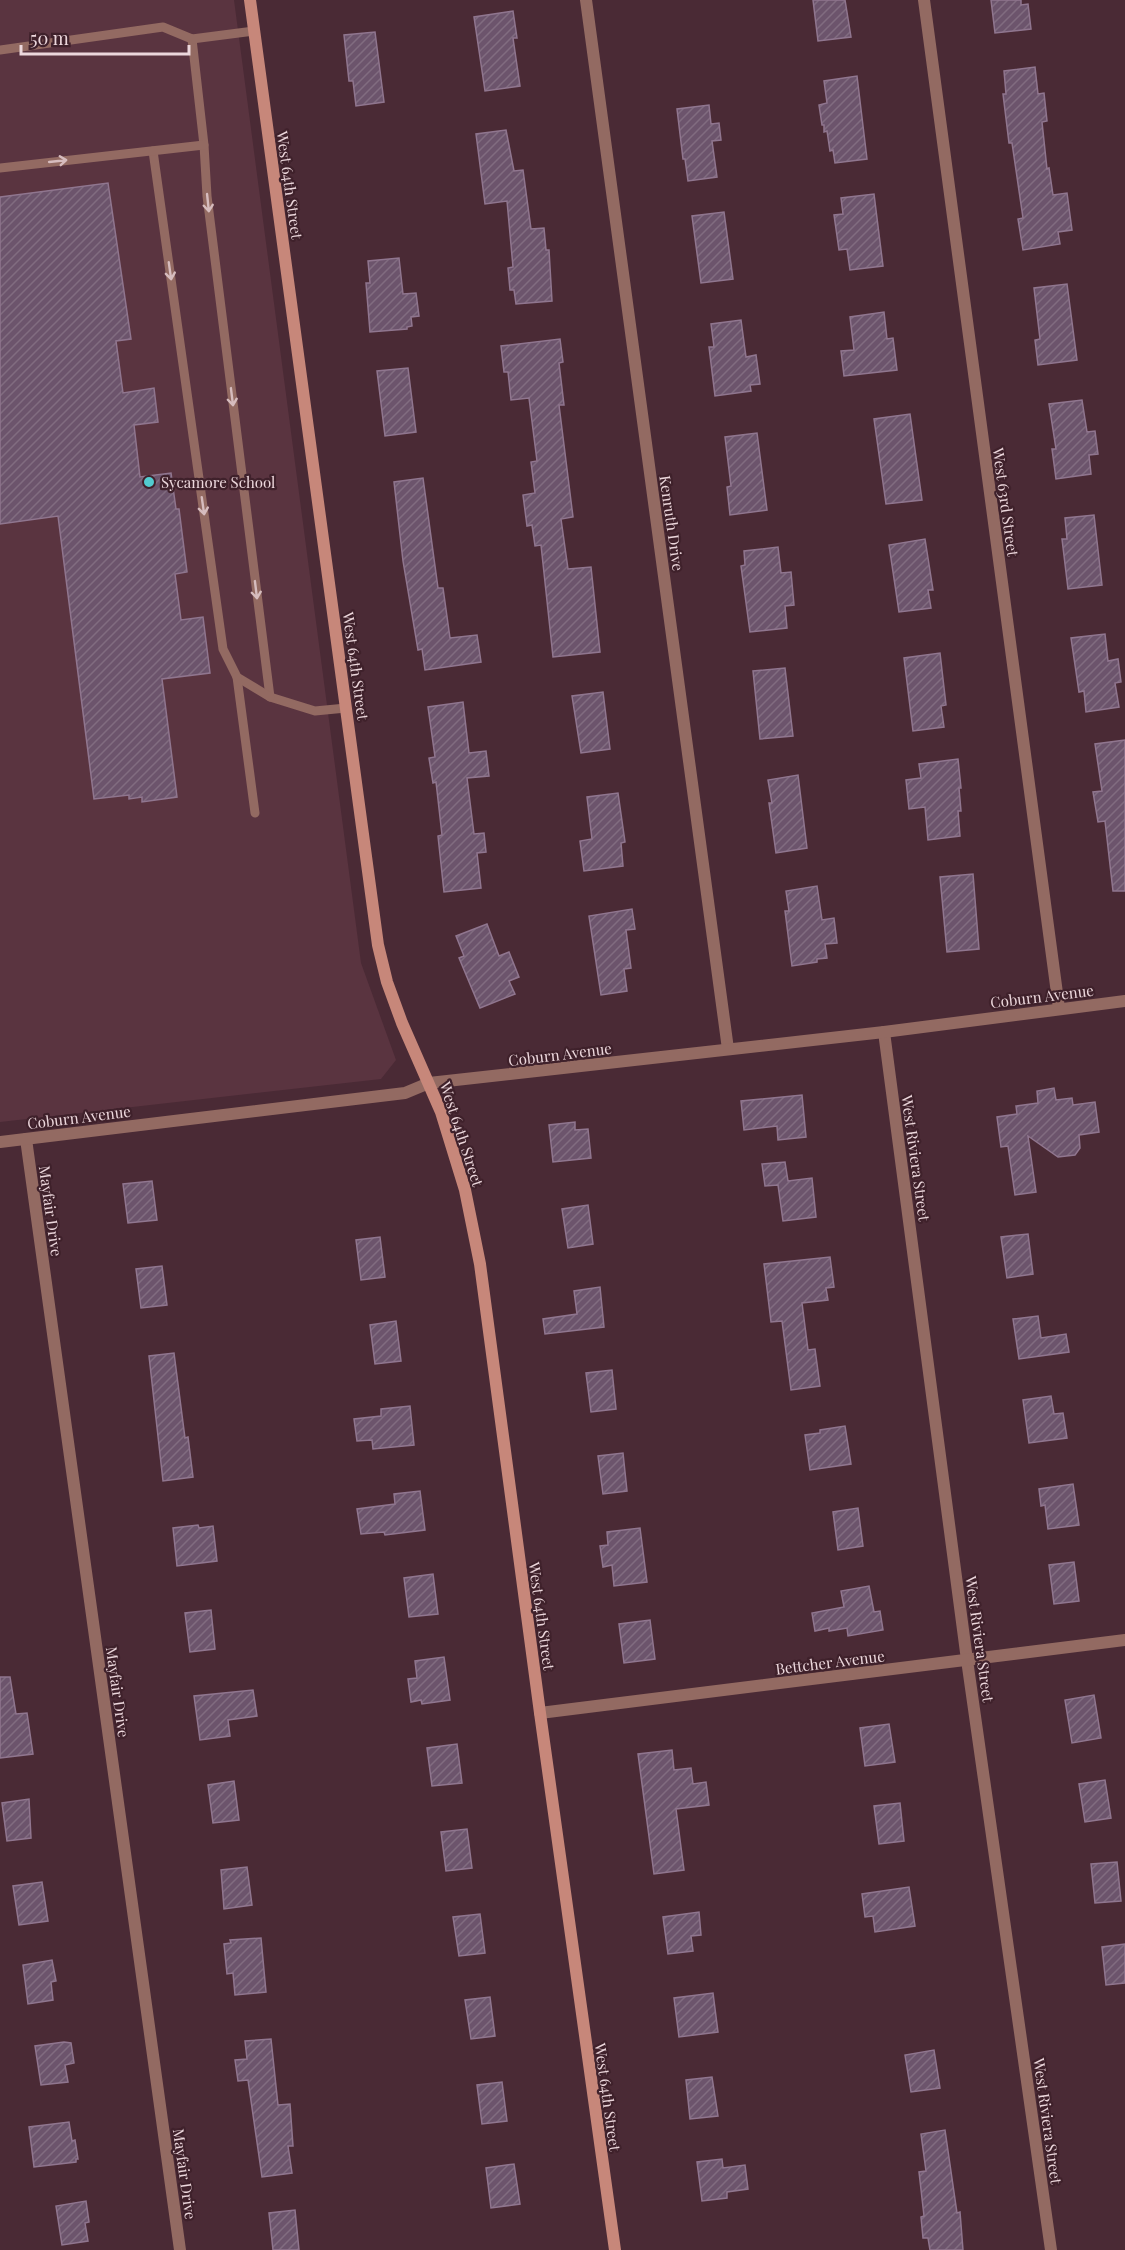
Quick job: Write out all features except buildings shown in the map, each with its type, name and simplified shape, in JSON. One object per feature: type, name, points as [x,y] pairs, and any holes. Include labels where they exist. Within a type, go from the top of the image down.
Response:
[{"type":"street","name":"West 64th Street","points":[[250,0],[378,945],[387,982],[402,1023],[441,1112],[465,1190],[480,1264],[615,2250]]},
{"type":"street","name":"Kenruth Drive","points":[[586,0],[728,1049]]},
{"type":"street","name":"West 63rd Street","points":[[924,0],[1059,1008]]},
{"type":"street","name":"Coburn Avenue","points":[[0,1142],[394,1094],[416,1090],[429,1083],[884,1032],[1125,1001]]},
{"type":"street","name":"West Riviera Street","points":[[884,1032],[967,1660],[1051,2250]]},
{"type":"street","name":"Mayfair Drive","points":[[26,1139],[180,2250]]},
{"type":"street","name":"Bettcher Avenue","points":[[540,1713],[1125,1640]]},
{"type":"lane","points":[[0,50],[163,27],[192,39],[254,31]]},
{"type":"lane","points":[[192,39],[204,145],[207,196],[270,697]]},
{"type":"lane","points":[[0,168],[204,145]]},
{"type":"lane","points":[[153,151],[223,649],[237,677],[255,813]]},
{"type":"lane","points":[[237,677],[270,697],[315,711],[346,708]]},
{"type":"shaded area","name":"Sycamore School","points":[[0,0],[234,0],[361,963],[396,1060],[381,1079],[0,1122]]},
{"type":"place","name":"Sycamore School","points":[[149,482]]}]
